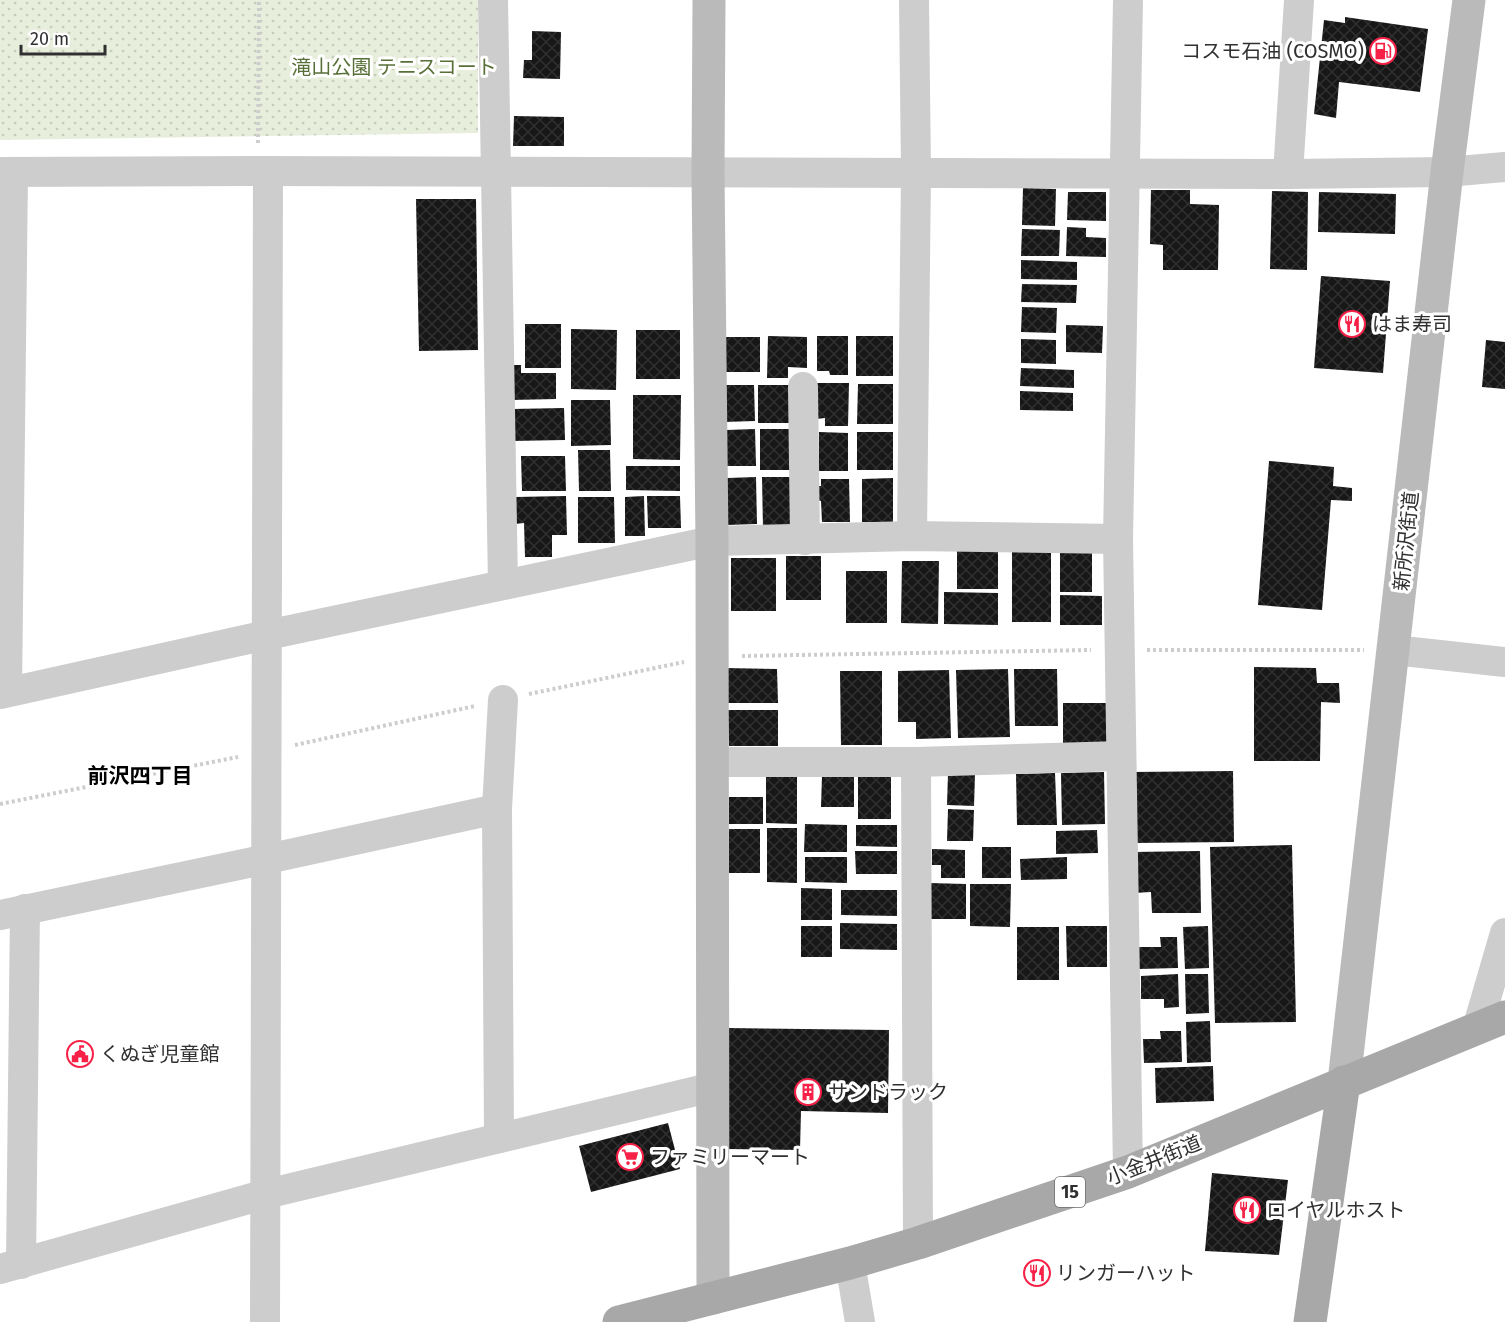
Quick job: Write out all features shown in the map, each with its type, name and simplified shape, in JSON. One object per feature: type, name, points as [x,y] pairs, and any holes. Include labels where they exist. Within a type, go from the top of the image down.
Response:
[{"type":"main road","name":"小金井街道","points":[[619,1322],[850,1263],[918,1243],[1128,1172],[1491,1023]]},
{"type":"main road","points":[[1310,1322],[1344,1082]]},
{"type":"street","points":[[493,0],[503,585]]},
{"type":"street","points":[[709,0],[713,1298]]},
{"type":"street","points":[[912,536],[916,173],[914,0]]},
{"type":"street","points":[[1128,0],[1118,539],[1128,1172]]},
{"type":"street","points":[[1288,174],[1299,0]]},
{"type":"street","name":"新所沢街道","points":[[1344,1082],[1469,0]]},
{"type":"street","points":[[1118,539],[912,536],[712,541],[3,693],[6,172],[1288,174],[1448,172],[1505,167]]},
{"type":"street","points":[[263,171],[267,635],[265,1322]]},
{"type":"street","points":[[804,387],[806,540]]},
{"type":"street","points":[[1394,650],[1505,662]]},
{"type":"street","points":[[499,1138],[497,808],[503,699]]},
{"type":"street","points":[[713,762],[916,762],[1121,756]]},
{"type":"street","points":[[916,762],[918,1243]]},
{"type":"street","points":[[497,808],[12,912],[10,1267],[266,1194],[713,1087]]},
{"type":"street","points":[[1491,1023],[1505,933]]},
{"type":"street","points":[[850,1263],[860,1322]]},
{"type":"path","points":[[259,0],[263,171]]},
{"type":"green space","name":"滝山公園 テニスコート","points":[[0,0],[478,0],[478,133],[0,140]]},
{"type":"building","points":[[1345,17],[1428,29],[1420,92],[1339,82],[1336,118],[1314,114],[1324,20],[1345,23]]},
{"type":"building","points":[[532,31],[561,32],[560,79],[523,78],[524,60],[532,60]]},
{"type":"building","points":[[514,116],[564,117],[564,146],[513,146]]},
{"type":"building","points":[[1023,188],[1056,189],[1055,226],[1022,225]]},
{"type":"building","points":[[1151,190],[1190,190],[1190,204],[1219,205],[1218,270],[1163,270],[1163,245],[1150,244]]},
{"type":"building","points":[[1272,191],[1308,192],[1307,270],[1270,269]]},
{"type":"building","points":[[1068,192],[1106,192],[1106,221],[1067,220]]},
{"type":"building","points":[[1319,192],[1396,194],[1395,234],[1318,232]]},
{"type":"building","points":[[416,199],[476,199],[478,350],[419,351]]},
{"type":"building","points":[[1067,227],[1086,228],[1086,237],[1106,238],[1106,257],[1066,256]]},
{"type":"building","points":[[1022,229],[1060,230],[1059,256],[1021,256]]},
{"type":"building","points":[[1021,260],[1077,262],[1077,280],[1021,279]]},
{"type":"building","name":"はま寿司","points":[[1321,276],[1390,281],[1383,373],[1314,368]]},
{"type":"building","points":[[1022,284],[1077,285],[1076,303],[1021,302]]},
{"type":"building","points":[[1022,307],[1057,308],[1056,333],[1021,332]]},
{"type":"building","points":[[525,324],[561,324],[561,368],[525,368]]},
{"type":"building","points":[[1066,325],[1103,326],[1102,353],[1066,352]]},
{"type":"building","points":[[571,329],[617,330],[616,390],[571,389]]},
{"type":"building","points":[[636,330],[680,330],[680,379],[636,379]]},
{"type":"building","points":[[768,336],[807,337],[807,368],[788,367],[788,378],[767,378]]},
{"type":"building","points":[[817,336],[848,336],[848,375],[830,375],[829,371],[817,371]]},
{"type":"building","points":[[856,336],[893,336],[893,376],[856,376]]},
{"type":"building","points":[[725,337],[760,337],[760,372],[725,372]]},
{"type":"building","points":[[1021,339],[1056,340],[1056,364],[1021,363]]},
{"type":"building","points":[[1486,340],[1505,342],[1505,389],[1482,387]]},
{"type":"building","points":[[511,365],[521,365],[521,373],[556,373],[556,399],[511,400]]},
{"type":"building","points":[[1021,368],[1074,370],[1074,388],[1020,386]]},
{"type":"building","points":[[816,383],[849,383],[848,426],[825,426],[825,418],[816,419]]},
{"type":"building","points":[[858,384],[893,384],[893,424],[857,424]]},
{"type":"building","points":[[723,385],[754,385],[755,421],[724,422]]},
{"type":"building","points":[[758,385],[792,385],[792,423],[758,423]]},
{"type":"building","points":[[1020,391],[1073,393],[1073,411],[1020,410]]},
{"type":"building","points":[[633,395],[681,395],[680,460],[633,459]]},
{"type":"building","points":[[571,400],[610,400],[611,445],[571,446]]},
{"type":"building","points":[[564,408],[565,440],[512,441],[512,409]]},
{"type":"building","points":[[755,429],[756,466],[727,466],[726,430]]},
{"type":"building","points":[[760,429],[792,429],[793,470],[760,470]]},
{"type":"building","points":[[819,432],[848,433],[848,471],[819,471]]},
{"type":"building","points":[[857,432],[893,432],[893,470],[857,470]]},
{"type":"building","points":[[578,450],[610,450],[611,491],[579,491]]},
{"type":"building","points":[[521,456],[565,456],[566,491],[522,491]]},
{"type":"building","points":[[1269,461],[1334,467],[1333,486],[1352,488],[1352,501],[1331,500],[1322,610],[1258,605]]},
{"type":"building","points":[[626,466],[680,466],[680,491],[626,490]]},
{"type":"building","points":[[756,477],[757,524],[727,525],[727,478]]},
{"type":"building","points":[[762,477],[793,477],[794,529],[763,529]]},
{"type":"building","points":[[893,478],[893,522],[862,522],[862,479]]},
{"type":"building","points":[[821,479],[849,479],[850,522],[822,522],[821,501],[816,500],[816,486],[821,486]]},
{"type":"building","points":[[566,496],[567,535],[552,535],[552,557],[525,557],[524,523],[515,524],[515,497]]},
{"type":"building","points":[[644,496],[645,536],[625,536],[625,497]]},
{"type":"building","points":[[647,496],[680,496],[681,528],[648,528]]},
{"type":"building","points":[[578,497],[614,497],[615,543],[578,543]]},
{"type":"building","points":[[1060,548],[1092,549],[1092,592],[1060,592]]},
{"type":"building","points":[[957,550],[998,551],[998,589],[957,589]]},
{"type":"building","points":[[1012,551],[1051,552],[1051,622],[1012,622]]},
{"type":"building","points":[[786,556],[821,556],[821,600],[786,600]]},
{"type":"building","points":[[731,558],[776,558],[776,611],[731,611]]},
{"type":"building","points":[[902,561],[939,561],[938,624],[901,623]]},
{"type":"building","points":[[846,571],[887,571],[887,623],[846,623]]},
{"type":"building","points":[[944,592],[998,593],[998,625],[944,624]]},
{"type":"building","points":[[1060,595],[1102,596],[1102,625],[1060,625]]},
{"type":"building","points":[[1254,667],[1316,668],[1317,683],[1339,683],[1340,703],[1321,702],[1320,761],[1254,761]]},
{"type":"building","points":[[725,668],[777,669],[778,703],[725,703]]},
{"type":"building","points":[[1008,669],[1010,737],[958,738],[956,670]]},
{"type":"building","points":[[1014,669],[1057,669],[1058,726],[1015,726]]},
{"type":"building","points":[[949,670],[951,738],[916,739],[916,722],[898,722],[898,671]]},
{"type":"building","points":[[840,671],[882,671],[882,745],[841,745]]},
{"type":"building","points":[[1063,703],[1108,703],[1109,744],[1063,744]]},
{"type":"building","points":[[728,710],[778,710],[778,746],[729,746]]},
{"type":"building","points":[[1233,771],[1234,842],[1133,843],[1132,772]]},
{"type":"building","points":[[1104,772],[1105,824],[1062,825],[1061,773]]},
{"type":"building","points":[[766,773],[797,774],[797,824],[766,823]]},
{"type":"building","points":[[1055,773],[1057,825],[1017,825],[1016,774]]},
{"type":"building","points":[[948,774],[975,775],[974,806],[947,805]]},
{"type":"building","points":[[822,776],[854,777],[854,807],[821,807]]},
{"type":"building","points":[[858,777],[891,777],[891,819],[858,819]]},
{"type":"building","points":[[729,797],[763,797],[763,824],[729,824]]},
{"type":"building","points":[[948,809],[974,810],[973,841],[947,841]]},
{"type":"building","points":[[805,824],[847,825],[847,852],[804,852]]},
{"type":"building","points":[[856,825],[897,825],[897,847],[856,846]]},
{"type":"building","points":[[767,828],[797,828],[797,883],[767,882]]},
{"type":"building","points":[[729,829],[760,829],[760,873],[729,873]]},
{"type":"building","points":[[1097,830],[1098,853],[1056,854],[1056,831]]},
{"type":"building","points":[[1292,845],[1296,1022],[1215,1023],[1210,847]]},
{"type":"building","points":[[982,847],[1011,847],[1011,878],[982,878]]},
{"type":"building","points":[[932,849],[965,850],[965,878],[941,878],[941,865],[932,865]]},
{"type":"building","points":[[855,851],[897,851],[897,874],[856,874]]},
{"type":"building","points":[[1200,851],[1201,913],[1152,913],[1151,892],[1134,893],[1133,852]]},
{"type":"building","points":[[805,857],[847,857],[847,883],[805,882]]},
{"type":"building","points":[[1067,857],[1067,879],[1021,880],[1020,859]]},
{"type":"building","points":[[929,883],[966,884],[966,919],[929,919]]},
{"type":"building","points":[[970,884],[1011,884],[1010,927],[970,926]]},
{"type":"building","points":[[801,888],[832,889],[832,920],[801,920]]},
{"type":"building","points":[[841,890],[897,890],[897,916],[841,915]]},
{"type":"building","points":[[840,923],[897,924],[897,950],[840,949]]},
{"type":"building","points":[[801,926],[832,926],[832,957],[801,957]]},
{"type":"building","points":[[1066,926],[1107,926],[1107,967],[1067,967]]},
{"type":"building","points":[[1208,926],[1209,968],[1185,969],[1183,927]]},
{"type":"building","points":[[1017,927],[1059,927],[1059,980],[1017,980]]},
{"type":"building","points":[[1160,937],[1177,937],[1178,968],[1139,969],[1139,947],[1161,947]]},
{"type":"building","points":[[1178,974],[1179,1007],[1164,1008],[1164,999],[1141,999],[1141,976]]},
{"type":"building","points":[[1185,974],[1208,974],[1209,1013],[1186,1014]]},
{"type":"building","points":[[1210,1021],[1211,1062],[1187,1063],[1186,1022]]},
{"type":"building","name":"サンドラック","points":[[727,1028],[889,1030],[888,1113],[801,1111],[800,1150],[728,1149]]},
{"type":"building","points":[[1160,1031],[1181,1031],[1182,1062],[1144,1063],[1143,1039],[1161,1039]]},
{"type":"building","points":[[1213,1066],[1214,1101],[1156,1103],[1155,1068]]},
{"type":"building","name":"ファミリーマート","points":[[668,1123],[680,1169],[591,1192],[579,1146]]},
{"type":"building","points":[[1212,1173],[1288,1180],[1279,1255],[1205,1251]]},
{"type":"place","name":"コスモ石油 (COSMO)","points":[[1383,51]]},
{"type":"place","name":"はま寿司","points":[[1352,324]]},
{"type":"place","name":"くぬぎ児童館","points":[[80,1054]]},
{"type":"place","name":"サンドラック","points":[[808,1092]]},
{"type":"place","name":"ファミリーマート","points":[[630,1157]]},
{"type":"place","name":"ロイヤルホスト","points":[[1247,1210]]},
{"type":"place","name":"リンガーハット","points":[[1037,1273]]},
{"type":"district","name":"前沢四丁目","points":[[140,776]]}]
